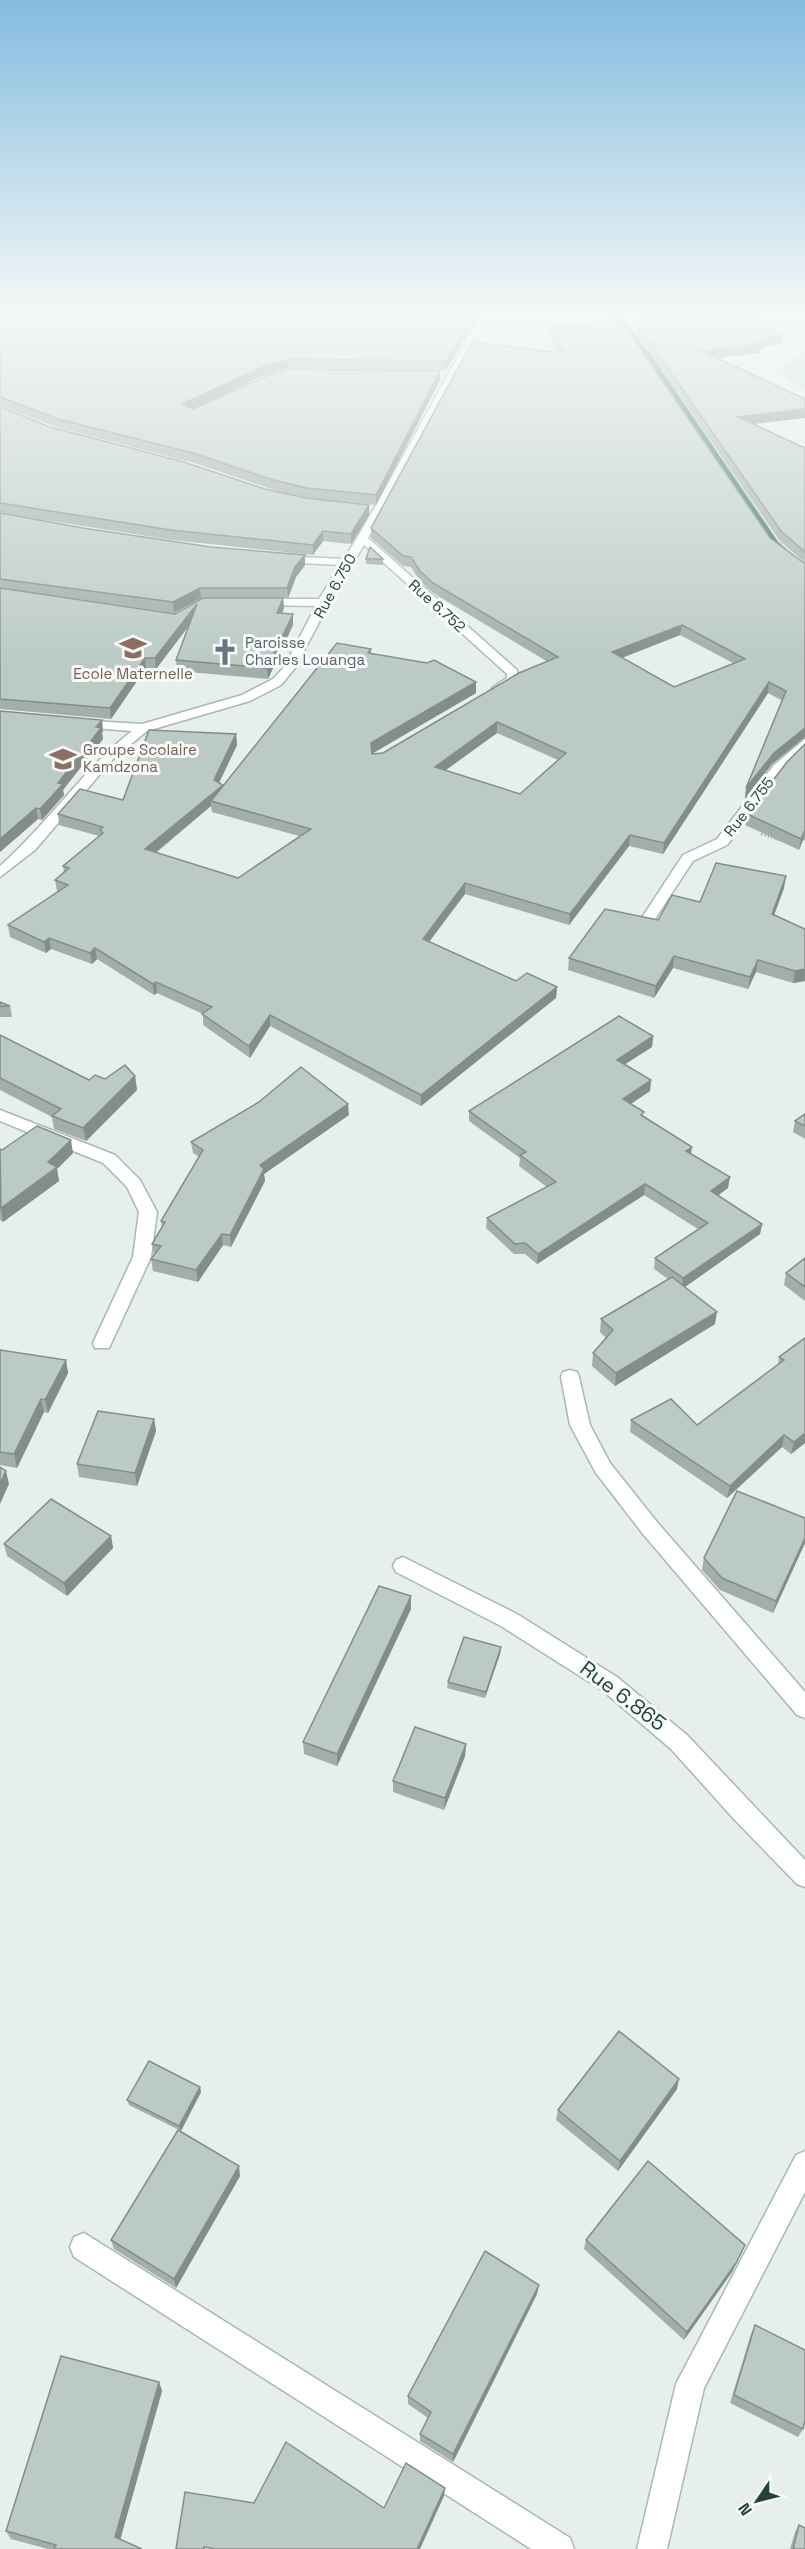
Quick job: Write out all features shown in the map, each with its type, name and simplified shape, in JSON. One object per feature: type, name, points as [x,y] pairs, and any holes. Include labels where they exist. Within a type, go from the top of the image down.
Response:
[{"type":"highway","points":[[697,430],[774,544],[805,572]]},
{"type":"street","name":"Rue 6.750","points":[[0,873],[30,847],[108,756],[143,728],[246,698],[277,682],[289,668],[362,538],[416,430]]},
{"type":"street","name":"Rue 6.752","points":[[362,538],[513,673],[513,679],[488,695]]},
{"type":"street","points":[[273,558],[347,562]]},
{"type":"street","points":[[244,602],[324,603]]},
{"type":"street","points":[[62,721],[143,728]]},
{"type":"street","name":"Rue 6.755","points":[[645,922],[688,858],[722,842],[779,768],[805,743]]},
{"type":"street","points":[[0,1115],[109,1160],[134,1184],[148,1212],[142,1257],[102,1343]]},
{"type":"street","points":[[570,1377],[580,1425],[603,1468],[686,1571],[805,1708]]},
{"type":"street","name":"Rue 6.865","points":[[403,1566],[522,1627],[608,1682],[671,1733],[733,1802],[805,1876]]},
{"type":"street","points":[[652,2549],[690,2384],[805,2164]]},
{"type":"street","points":[[84,2247],[559,2549]]},
{"type":"path","points":[[735,825],[785,843]]},
{"type":"building","points":[[0,430],[61,430],[184,462],[265,489],[306,498],[369,505],[351,534],[323,531],[313,545],[171,530],[0,503]]},
{"type":"building","points":[[101,430],[410,430],[376,495],[307,488],[273,480],[193,453]]},
{"type":"building","points":[[424,430],[696,430],[770,538],[805,564],[805,728],[774,753],[746,788],[786,691],[769,682],[664,843],[630,835],[570,914],[465,883],[423,939],[516,981],[527,973],[557,987],[421,1095],[270,1015],[249,1046],[202,1014],[212,1007],[156,982],[153,984],[95,948],[90,953],[49,938],[44,942],[8,925],[68,885],[55,880],[69,868],[63,866],[103,833],[100,830],[103,827],[58,814],[80,789],[123,800],[149,730],[236,734],[214,780],[223,785],[145,849],[238,878],[311,829],[211,801],[337,643],[371,649],[368,653],[427,663],[434,660],[476,682],[371,743],[372,754],[383,753],[519,673],[558,657],[433,583],[420,571],[411,557],[403,556],[371,528]],"holes":[[[682,625],[745,659],[674,687],[612,652]],[[497,722],[566,753],[520,794],[435,767]]]},
{"type":"building","points":[[711,430],[766,430],[805,448],[805,552],[781,531]]},
{"type":"building","points":[[0,513],[211,547],[305,555],[295,567],[287,588],[200,588],[173,602],[0,579]]},
{"type":"building","points":[[370,547],[383,559],[366,559]]},
{"type":"building","points":[[0,588],[175,614],[203,598],[283,598],[277,613],[293,614],[267,668],[176,660],[197,604],[155,658],[145,658],[110,708],[0,699]]},
{"type":"building","points":[[0,711],[102,720],[96,727],[101,728],[58,783],[63,784],[40,809],[36,808],[0,839]]},
{"type":"building","points":[[805,744],[805,830],[801,839],[747,814],[787,762]]},
{"type":"building","points":[[716,863],[786,876],[772,914],[805,929],[805,969],[795,971],[758,960],[750,977],[674,956],[656,986],[569,958],[605,909],[658,920],[672,895],[700,902]]},
{"type":"building","points":[[619,1016],[653,1036],[617,1060],[651,1080],[623,1099],[644,1112],[641,1115],[692,1147],[686,1151],[730,1177],[711,1191],[762,1224],[683,1278],[655,1258],[708,1223],[645,1184],[538,1254],[525,1243],[515,1244],[487,1218],[556,1182],[520,1155],[526,1152],[469,1111]]},
{"type":"building","points":[[0,1035],[89,1080],[95,1075],[105,1079],[125,1065],[135,1076],[83,1128],[52,1116],[61,1109],[0,1078]]},
{"type":"building","points":[[301,1067],[348,1104],[260,1165],[264,1169],[230,1235],[222,1234],[196,1270],[151,1259],[161,1246],[152,1244],[165,1222],[161,1221],[203,1150],[191,1142],[259,1102]]},
{"type":"building","points":[[805,1114],[805,1126],[795,1121]]},
{"type":"building","points":[[37,1126],[71,1140],[48,1162],[57,1167],[1,1208],[0,1149],[2,1150]]},
{"type":"building","points":[[805,1258],[805,1287],[786,1273]]},
{"type":"building","points":[[672,1277],[717,1312],[616,1373],[593,1353],[613,1330],[601,1319]]},
{"type":"building","points":[[805,1338],[805,1433],[794,1442],[784,1435],[730,1486],[631,1420],[671,1399],[697,1425],[784,1360],[779,1357]]},
{"type":"building","points":[[0,1350],[66,1360],[45,1400],[41,1399],[14,1454],[0,1452]]},
{"type":"building","points":[[98,1411],[154,1419],[135,1473],[77,1464]]},
{"type":"building","points":[[0,1467],[6,1471],[0,1484]]},
{"type":"building","points":[[737,1491],[805,1518],[805,1538],[776,1601],[722,1578],[704,1558]]},
{"type":"building","points":[[51,1499],[111,1536],[64,1583],[4,1544]]},
{"type":"building","points":[[379,1586],[411,1596],[337,1754],[303,1742]]},
{"type":"building","points":[[464,1637],[501,1647],[486,1692],[448,1682]]},
{"type":"building","points":[[415,1727],[466,1744],[445,1798],[393,1781]]},
{"type":"building","points":[[619,2031],[679,2079],[620,2161],[558,2110]]},
{"type":"building","points":[[149,2061],[200,2087],[179,2126],[127,2100]]},
{"type":"building","points":[[178,2130],[239,2166],[174,2279],[111,2240]]},
{"type":"building","points":[[648,2161],[745,2245],[736,2263],[687,2332],[586,2240]]},
{"type":"building","points":[[485,2251],[539,2285],[453,2454],[420,2434],[431,2412],[408,2396]]},
{"type":"building","points":[[755,2325],[805,2350],[803,2429],[734,2395]]},
{"type":"building","points":[[61,2356],[159,2382],[115,2537],[142,2549],[54,2549],[56,2545],[6,2531]]},
{"type":"building","points":[[286,2442],[384,2508],[406,2463],[445,2488],[417,2549],[216,2549],[204,2547],[204,2549],[176,2549],[185,2492],[254,2503]]},
{"type":"building","points":[[799,2525],[805,2528],[805,2549],[793,2549]]},
{"type":"place","name":"Ecole Maternelle","points":[[133,648]]},
{"type":"place","name":"Paroisse Charles Louanga","points":[[225,652]]},
{"type":"place","name":"Groupe Scolaire Kamdzona","points":[[63,759]]}]
